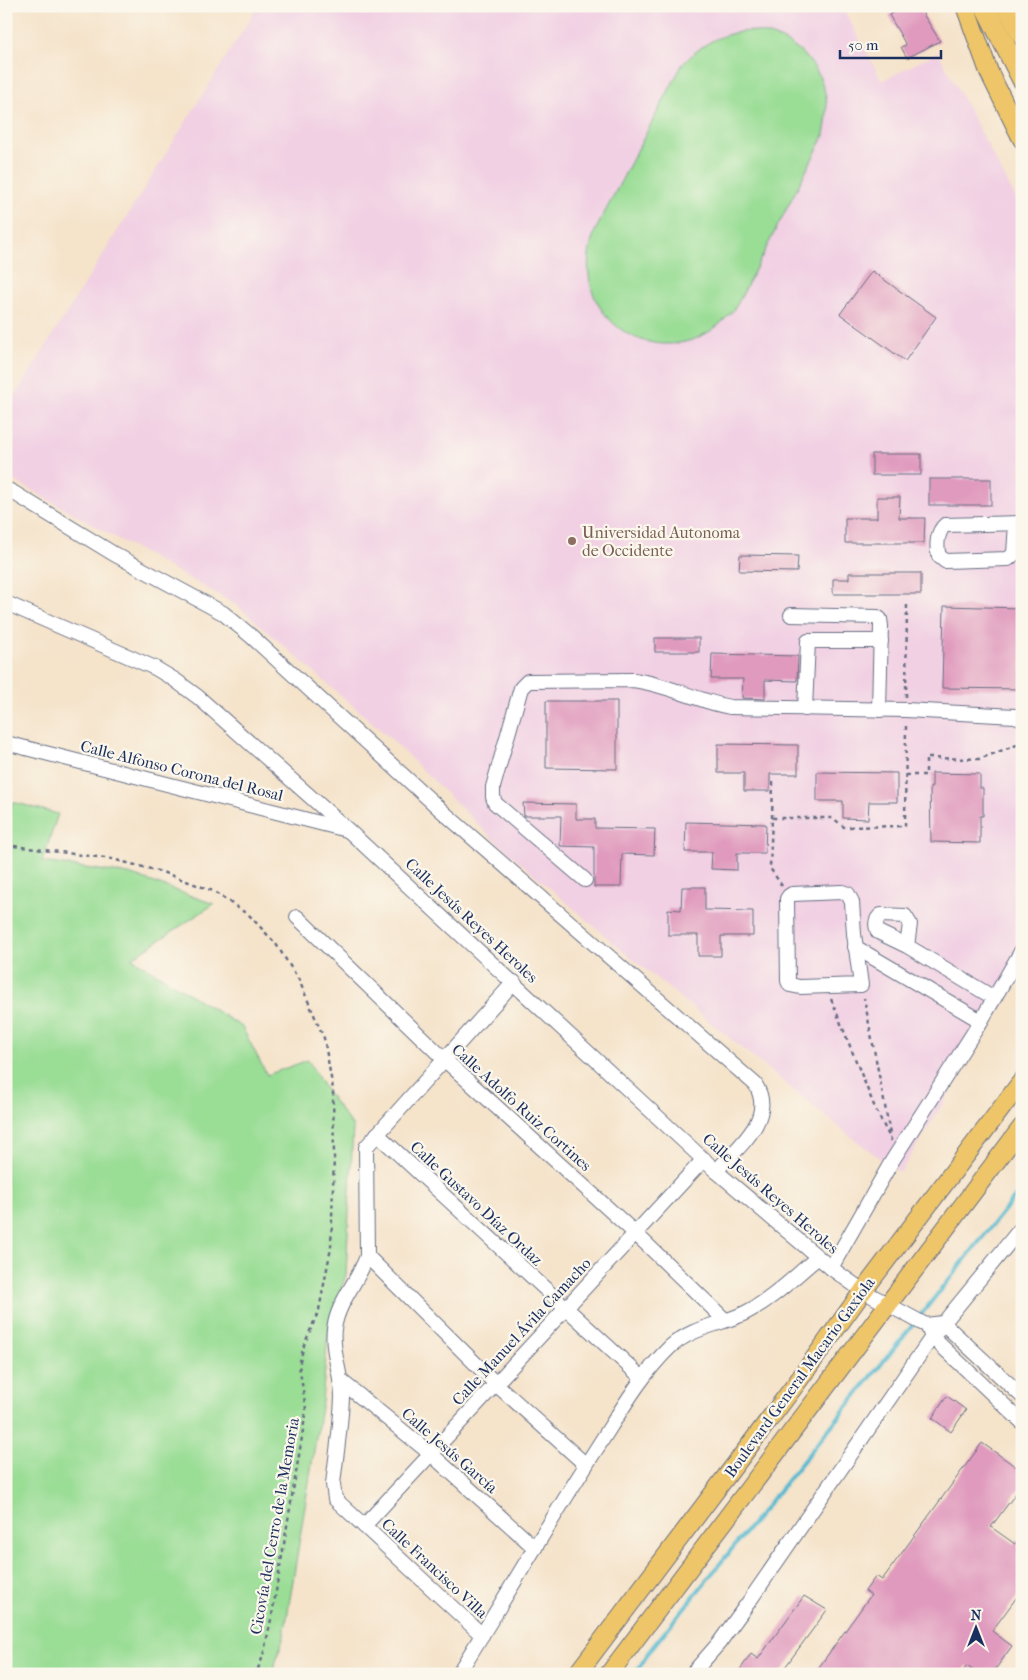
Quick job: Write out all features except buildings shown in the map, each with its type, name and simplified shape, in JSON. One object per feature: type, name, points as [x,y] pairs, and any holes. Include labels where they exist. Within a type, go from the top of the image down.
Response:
[{"type":"highway","points":[[985,6],[1022,79]]},
{"type":"highway","points":[[1007,6],[1022,35]]},
{"type":"main road","points":[[965,6],[989,72],[1022,139]]},
{"type":"main road","name":"Boulevard General Macario Gaxiola","points":[[577,1674],[1022,1081]]},
{"type":"main road","name":"Boulevard General Macario Gaxiola","points":[[609,1674],[895,1308],[1022,1127]]},
{"type":"street","points":[[6,490],[21,496],[123,559],[223,613],[251,636],[442,810],[755,1084],[761,1092],[760,1117],[754,1129],[716,1171]]},
{"type":"street","points":[[1019,523],[1014,554],[1008,559],[945,560],[939,556],[939,535],[942,527],[945,525],[1019,523]]},
{"type":"street","name":"Calle Jesús Reyes Heroles","points":[[6,603],[154,668],[175,680],[198,697],[349,831],[716,1171],[817,1258],[863,1291],[927,1328],[1022,1422]]},
{"type":"street","points":[[791,615],[877,617],[881,622],[879,710]]},
{"type":"street","points":[[805,709],[808,641],[881,641]]},
{"type":"street","points":[[585,880],[495,803],[493,797],[493,787],[521,688],[528,681],[633,680],[661,685],[730,707],[906,710],[1016,716],[1022,719]]},
{"type":"street","name":"Calle Alfonso Corona del Rosal","points":[[6,743],[349,831]]},
{"type":"street","points":[[842,892],[848,894],[852,902],[855,947],[861,985],[800,986],[790,984],[788,981],[788,896],[800,893],[842,892]]},
{"type":"street","name":"Calle Adolfo Ruiz Cortines","points":[[297,918],[445,1060],[636,1233],[725,1320]]},
{"type":"street","points":[[907,946],[994,998]]},
{"type":"street","points":[[855,947],[981,1021]]},
{"type":"street","points":[[831,1268],[892,1161],[981,1021],[1022,950]]},
{"type":"street","points":[[514,982],[366,1147],[367,1256],[496,1384],[586,1465]]},
{"type":"street","name":"Calle Gustavo Díaz Ordaz","points":[[377,1134],[642,1378]]},
{"type":"street","name":"Calle Manuel Ávila Camacho","points":[[364,1526],[704,1159]]},
{"type":"street","points":[[692,1674],[719,1643],[748,1603],[927,1328],[943,1323],[1022,1228]]},
{"type":"street","name":"Calle Francisco Villa","points":[[367,1256],[336,1317],[333,1340],[340,1380],[341,1408],[333,1493],[335,1499],[482,1635]]},
{"type":"street","points":[[458,1674],[586,1465],[642,1378],[671,1346],[702,1327],[745,1313],[771,1297],[817,1258]]},
{"type":"street","points":[[943,1323],[1022,1396]]},
{"type":"street","name":"Calle Jesús García","points":[[340,1380],[431,1454],[536,1548]]},
{"type":"path","points":[[772,818],[833,818],[844,827],[905,826],[907,602]]},
{"type":"path","points":[[905,775],[926,775],[926,758],[979,759],[1022,743]]},
{"type":"path","points":[[772,782],[770,868],[788,896]]},
{"type":"path","name":"Cicovía del Cerro de la Memoria","points":[[6,845],[112,859],[162,872],[213,892],[250,916],[276,944],[300,980],[324,1038],[333,1089],[334,1156],[331,1248],[319,1310],[304,1345],[299,1365],[306,1409],[272,1615],[263,1656],[256,1674]]},
{"type":"path","points":[[826,986],[874,1108],[890,1140],[861,985]]},
{"type":"shaded area","name":"Universidad Autonoma de Occidente","points":[[258,6],[842,6],[882,81],[938,52],[1022,210],[1022,976],[900,1173],[846,1133],[618,947],[492,838],[390,738],[238,606],[6,476],[6,410]]},
{"type":"green space","points":[[752,31],[772,36],[789,44],[803,54],[814,67],[822,82],[826,99],[827,118],[823,138],[737,305],[712,330],[685,342],[657,343],[630,335],[609,318],[594,295],[588,265],[595,231],[682,65],[705,45],[722,36]]},
{"type":"green space","points":[[13,802],[58,814],[42,862],[129,874],[214,904],[132,958],[242,1027],[267,1075],[308,1060],[325,1089],[353,1127],[346,1275],[329,1324],[322,1401],[284,1636],[272,1674],[6,1674],[6,810],[9,811]]},
{"type":"waterway","points":[[635,1674],[651,1649],[1022,1188]]},
{"type":"place","name":"Universidad Autonoma de Occidente","points":[[572,541]]}]
